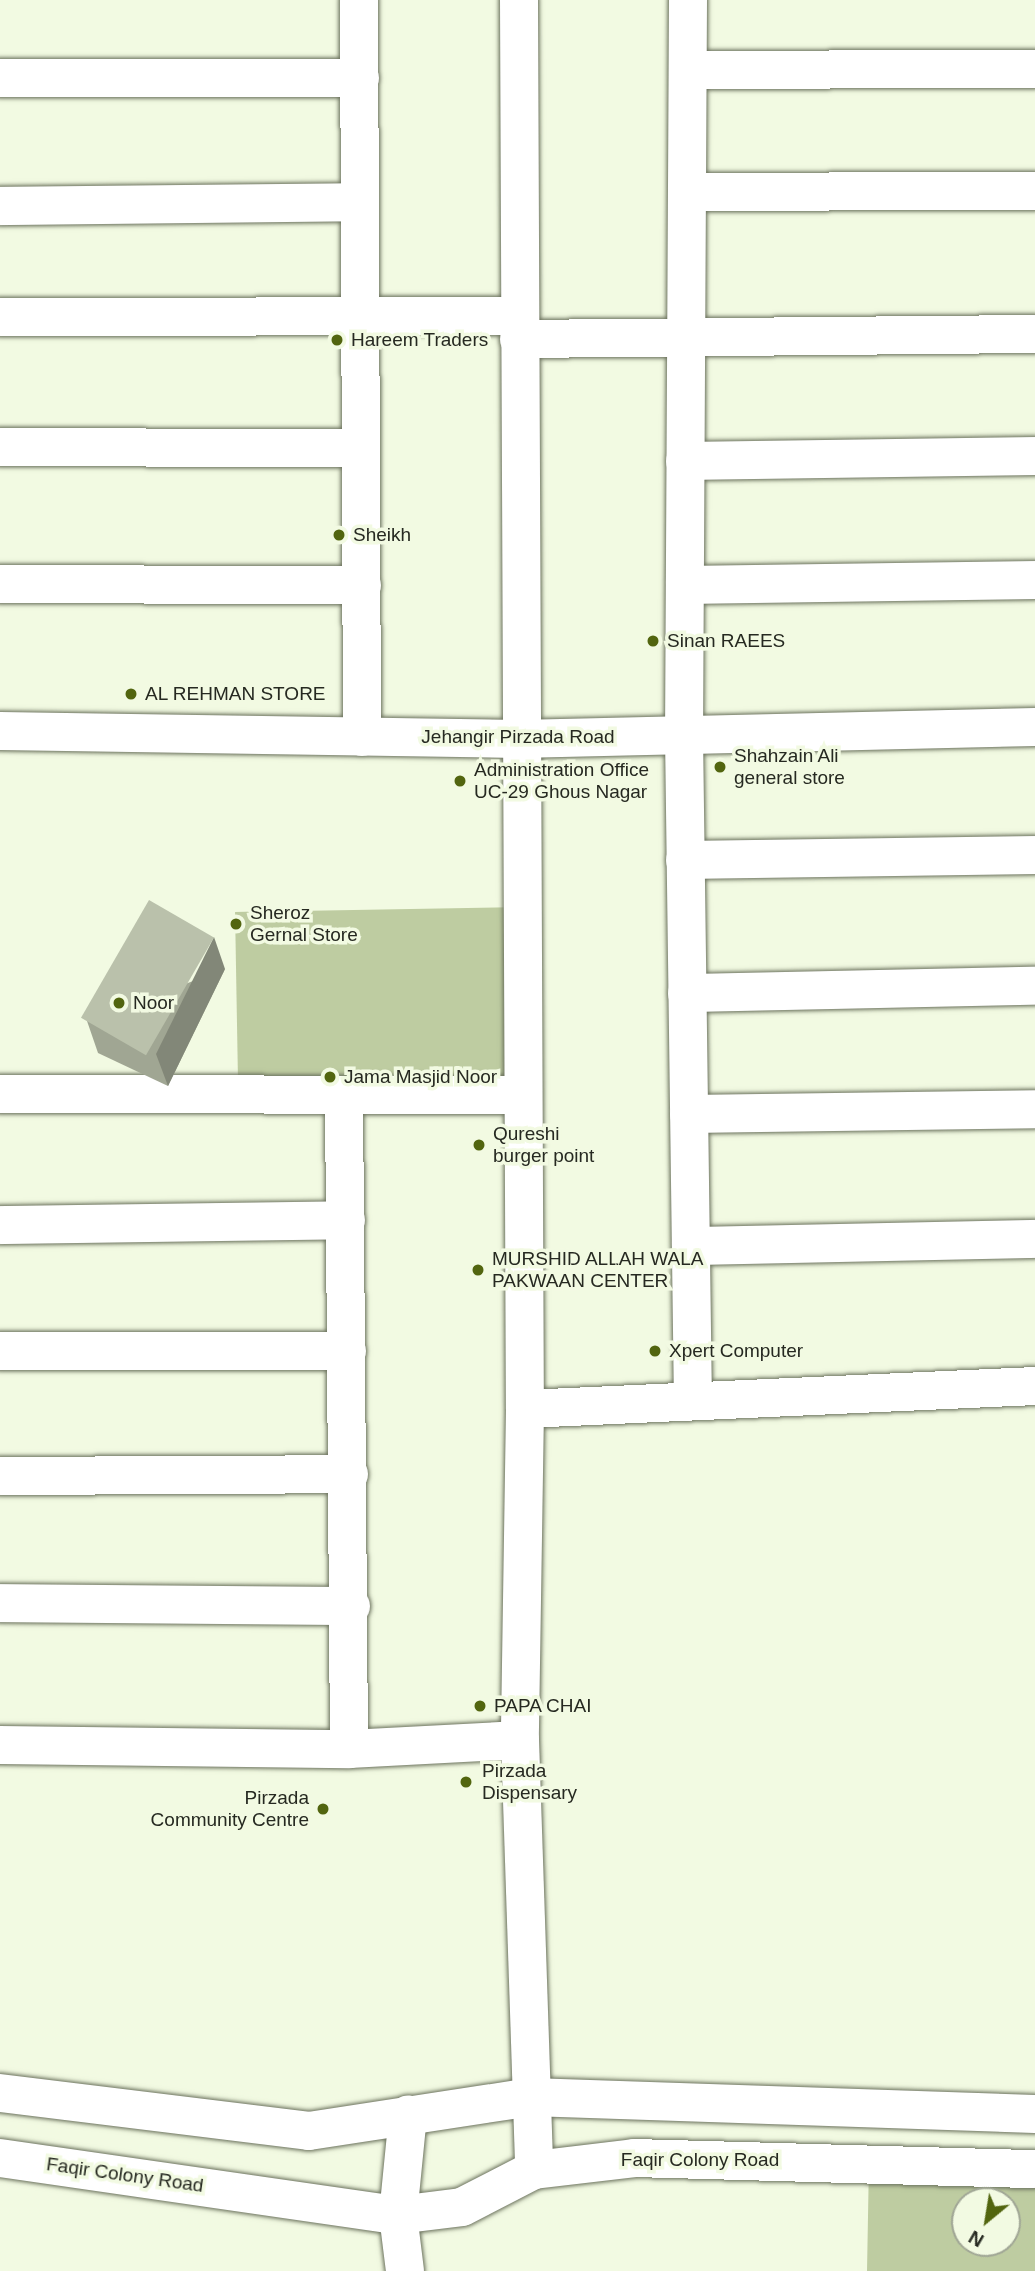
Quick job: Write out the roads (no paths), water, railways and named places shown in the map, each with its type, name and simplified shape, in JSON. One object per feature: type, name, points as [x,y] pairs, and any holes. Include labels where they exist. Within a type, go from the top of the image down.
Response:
[{"type":"street","points":[[359,0],[362,737]]},
{"type":"street","points":[[519,0],[517,739],[525,1409],[520,1740],[534,2170]]},
{"type":"street","points":[[688,0],[684,736],[693,1401]]},
{"type":"street","points":[[688,70],[1035,69]]},
{"type":"street","points":[[0,78],[360,78]]},
{"type":"street","points":[[687,192],[1035,191]]},
{"type":"street","points":[[0,206],[360,202]]},
{"type":"street","points":[[0,317],[360,316],[686,337],[1035,334]]},
{"type":"street","points":[[0,447],[361,448]]},
{"type":"street","points":[[685,461],[1035,456]]},
{"type":"street","points":[[685,585],[1035,580]]},
{"type":"street","points":[[0,584],[362,584]]},
{"type":"street","name":"Jehangir Pirzada Road","points":[[0,732],[517,739],[1035,727]]},
{"type":"street","points":[[685,860],[1035,855]]},
{"type":"street","points":[[687,993],[1035,986]]},
{"type":"street","points":[[0,1094],[522,1095]]},
{"type":"street","points":[[344,1095],[351,1606],[349,1749]]},
{"type":"street","points":[[689,1114],[1035,1109]]},
{"type":"street","points":[[0,1225],[346,1220]]},
{"type":"street","points":[[691,1246],[1035,1238]]},
{"type":"street","points":[[0,1351],[348,1351]]},
{"type":"street","points":[[525,1409],[1035,1385]]},
{"type":"street","points":[[0,1476],[349,1474]]},
{"type":"street","points":[[0,1603],[351,1606]]},
{"type":"street","points":[[0,1745],[349,1749],[520,1740]]},
{"type":"street","points":[[0,2093],[309,2131],[530,2097],[1035,2114]]},
{"type":"street","points":[[405,2271],[398,2215],[408,2114]]},
{"type":"street","name":"Faqir Colony Road","points":[[0,2158],[398,2215],[462,2207],[534,2170],[634,2158],[1035,2169]]},
{"type":"place","name":"Hareem Traders","points":[[337,340]]},
{"type":"place","name":"Sheikh","points":[[339,535]]},
{"type":"place","name":"Sinan RAEES","points":[[653,641]]},
{"type":"place","name":"AL REHMAN STORE","points":[[131,694]]},
{"type":"place","name":"Shahzain Ali general store","points":[[720,767]]},
{"type":"place","name":"Administration Office UC-29 Ghous Nagar","points":[[460,781]]},
{"type":"place","name":"Sheroz Gernal Store","points":[[236,924]]},
{"type":"place","name":"Noor","points":[[119,1003]]},
{"type":"place","name":"Jama Masjid Noor","points":[[330,1077]]},
{"type":"place","name":"Qureshi burger point","points":[[479,1145]]},
{"type":"place","name":"MURSHID ALLAH WALA PAKWAAN CENTER","points":[[478,1270]]},
{"type":"place","name":"Xpert Computer","points":[[655,1351]]},
{"type":"place","name":"PAPA CHAI","points":[[480,1706]]},
{"type":"place","name":"Pirzada Dispensary","points":[[466,1782]]},
{"type":"place","name":"Pirzada Community Centre","points":[[323,1809]]}]
